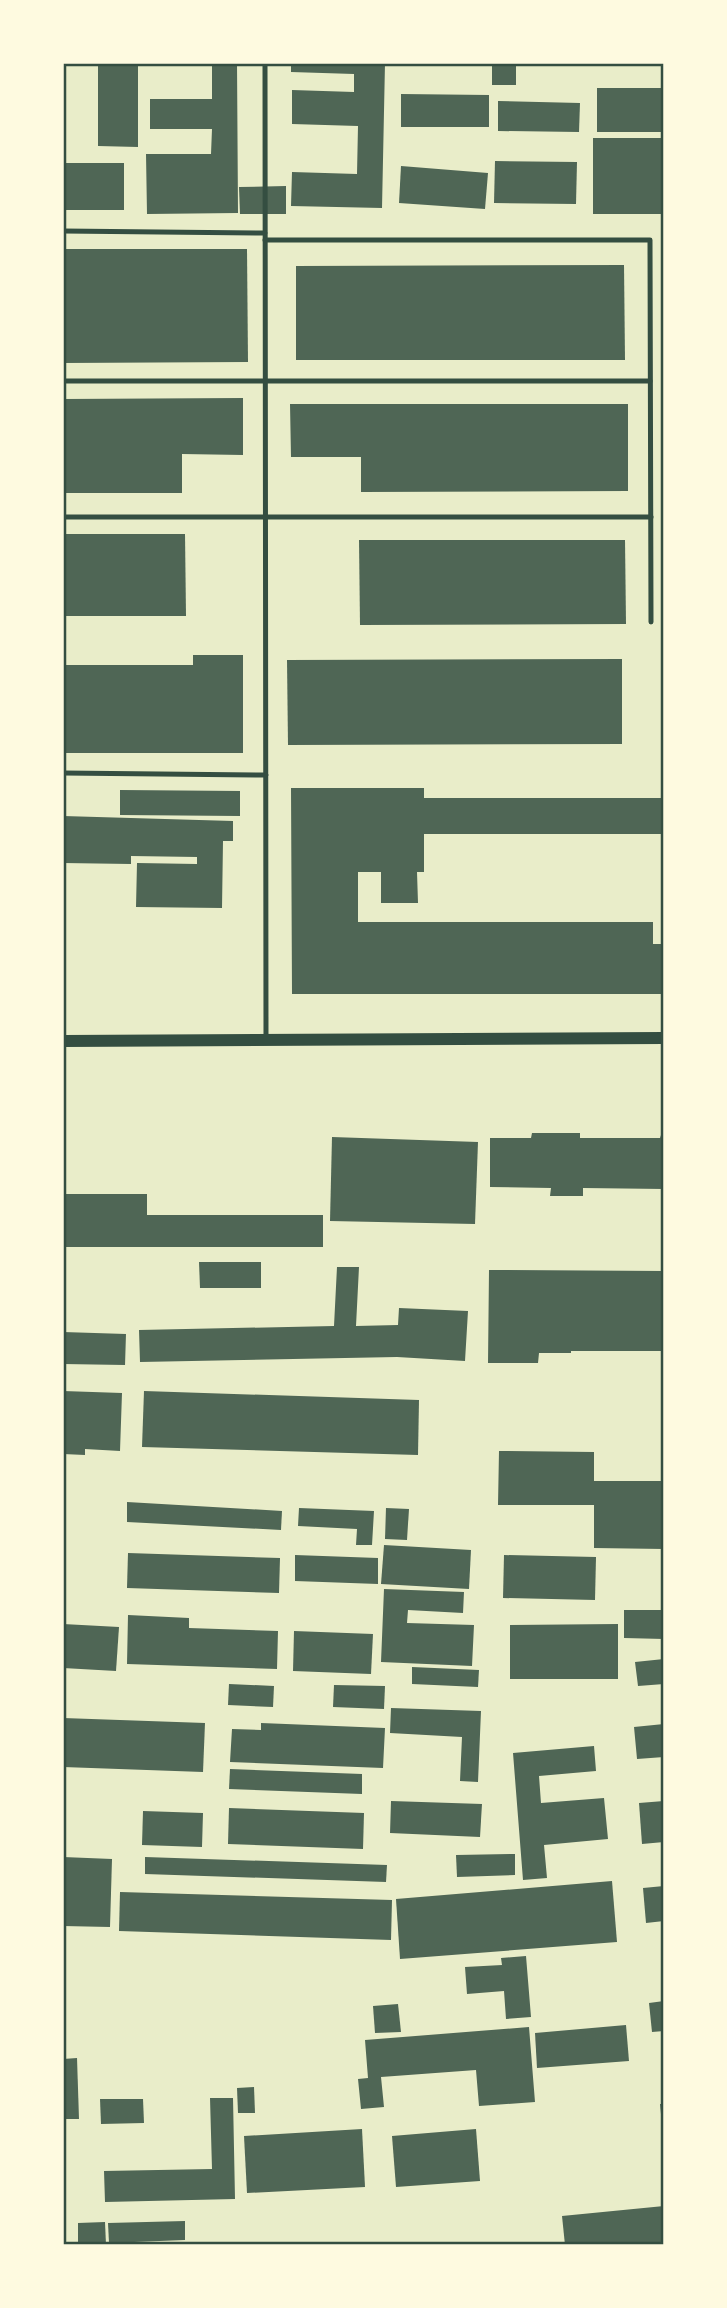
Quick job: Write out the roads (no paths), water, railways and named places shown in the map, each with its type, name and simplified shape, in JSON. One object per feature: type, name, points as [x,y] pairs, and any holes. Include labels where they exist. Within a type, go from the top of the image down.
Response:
[{"type":"street","points":[[63,1041],[664,1038]]},
{"type":"lane","points":[[265,63],[266,1040]]},
{"type":"lane","points":[[63,231],[650,240],[651,622]]},
{"type":"lane","points":[[63,381],[650,381]]},
{"type":"lane","points":[[63,517],[651,517]]},
{"type":"lane","points":[[63,773],[266,775]]}]
